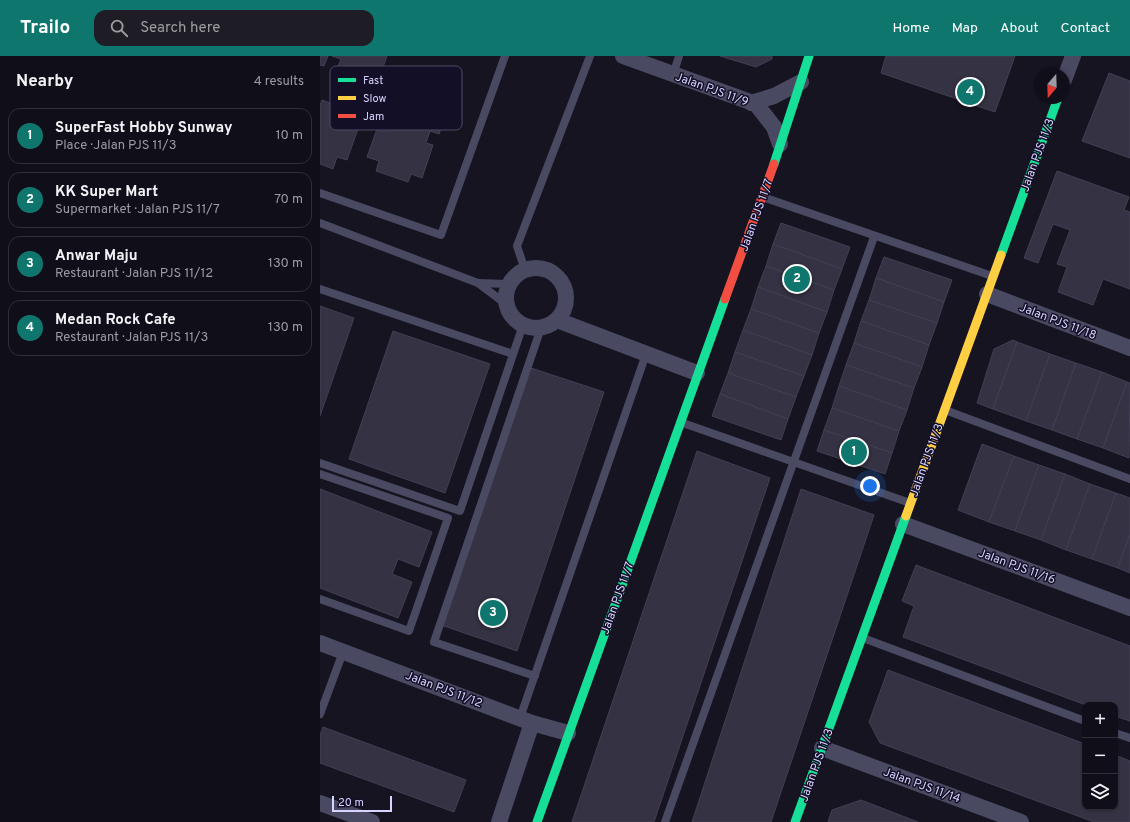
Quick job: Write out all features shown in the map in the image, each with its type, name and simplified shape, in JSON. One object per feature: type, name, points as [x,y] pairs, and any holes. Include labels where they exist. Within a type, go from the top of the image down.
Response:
[{"type":"street","name":"Jalan PJS 11/9","points":[[623,56],[756,104],[774,127],[780,144]]},
{"type":"street","name":"Jalan PJS 11/7","points":[[537,822],[697,373],[763,197],[809,56]]},
{"type":"street","points":[[1068,68],[1073,56]]},
{"type":"street","points":[[751,103],[774,96],[801,82]]},
{"type":"street","name":"Jalan PJS 11/3","points":[[795,822],[1056,104]]},
{"type":"street","points":[[534,268],[545,269],[554,274],[561,281],[566,291],[566,301],[563,311],[557,320],[541,328],[523,325],[515,320],[506,304],[506,293],[509,284],[516,275],[525,270],[534,268]]},
{"type":"street","name":"Jalan PJS 11/18","points":[[987,294],[1130,348]]},
{"type":"street","points":[[557,320],[697,373]]},
{"type":"street","name":"Jalan PJS 11/16","points":[[903,524],[1130,608]]},
{"type":"street","name":"Jalan PJS 11/12","points":[[320,643],[526,720],[568,733]]},
{"type":"street","points":[[498,822],[526,720]]},
{"type":"street","name":"Jalan PJS 11/14","points":[[822,748],[1021,822]]},
{"type":"street","points":[[320,803],[372,822]]},
{"type":"lane","points":[[320,193],[441,236],[505,56]]},
{"type":"lane","points":[[525,270],[518,246],[590,56]]},
{"type":"lane","points":[[673,75],[679,56]]},
{"type":"lane","points":[[763,197],[993,276]]},
{"type":"lane","points":[[320,223],[478,284],[506,304]]},
{"type":"lane","points":[[665,822],[874,236]]},
{"type":"lane","points":[[478,284],[509,284]]},
{"type":"lane","points":[[320,290],[513,354]]},
{"type":"lane","points":[[320,463],[460,511],[523,325]]},
{"type":"lane","points":[[534,676],[434,642],[541,328]]},
{"type":"lane","points":[[526,720],[534,676],[646,354]]},
{"type":"lane","points":[[945,410],[1130,479]]},
{"type":"lane","points":[[680,422],[911,503]]},
{"type":"lane","points":[[320,474],[448,518],[409,631],[320,599]]},
{"type":"lane","points":[[862,638],[1082,720]]},
{"type":"lane","points":[[320,714],[343,652]]},
{"type":"lane","points":[[1118,734],[1130,738]]},
{"type":"building","points":[[320,56],[328,56],[324,66],[320,65]]},
{"type":"building","points":[[332,56],[387,56],[383,66],[338,66],[341,59]]},
{"type":"building","points":[[720,56],[772,56],[772,59],[756,67]]},
{"type":"building","points":[[886,56],[1015,56],[995,112],[881,73]]},
{"type":"building","points":[[1109,73],[1130,81],[1130,158],[1082,141]]},
{"type":"building","points":[[322,100],[330,103],[330,130],[358,130],[347,160],[337,157],[333,169],[320,164],[320,105]]},
{"type":"building","points":[[377,130],[385,132],[386,130],[440,130],[439,134],[430,131],[426,143],[433,145],[422,178],[411,174],[408,182],[376,171],[379,161],[367,157]]},
{"type":"building","points":[[1057,171],[1129,197],[1124,210],[1130,212],[1130,289],[1103,279],[1093,305],[1058,292],[1067,267],[1057,264],[1070,230],[1053,224],[1038,263],[1024,258]]},
{"type":"building","points":[[781,223],[850,247],[842,269],[773,244]]},
{"type":"building","points":[[773,244],[842,269],[834,290],[766,266]]},
{"type":"building","points":[[884,257],[952,280],[944,302],[876,278]]},
{"type":"building","points":[[766,266],[834,290],[827,312],[758,287]]},
{"type":"building","points":[[876,278],[944,302],[937,323],[869,300]]},
{"type":"building","points":[[758,287],[827,312],[819,333],[751,309]]},
{"type":"building","points":[[869,300],[937,323],[929,345],[861,321]]},
{"type":"building","points":[[320,306],[354,318],[320,416]]},
{"type":"building","points":[[751,309],[819,333],[812,355],[743,330]]},
{"type":"building","points":[[861,321],[929,345],[922,367],[854,343]]},
{"type":"building","points":[[743,330],[812,355],[804,376],[735,352]]},
{"type":"building","points":[[393,331],[490,364],[445,493],[349,459]]},
{"type":"building","points":[[1013,340],[1017,342],[993,409],[977,403],[994,349]]},
{"type":"building","points":[[1017,342],[1050,354],[1026,421],[993,409]]},
{"type":"building","points":[[854,343],[922,367],[914,388],[846,365]]},
{"type":"building","points":[[735,352],[804,376],[796,397],[728,373]]},
{"type":"building","points":[[1050,354],[1076,363],[1052,430],[1026,421]]},
{"type":"building","points":[[1076,363],[1102,372],[1077,439],[1052,430]]},
{"type":"building","points":[[846,365],[914,388],[907,410],[839,386]]},
{"type":"building","points":[[528,367],[604,392],[517,651],[441,625]]},
{"type":"building","points":[[1102,372],[1127,382],[1103,448],[1077,439]]},
{"type":"building","points":[[728,373],[796,397],[788,419],[720,394]]},
{"type":"building","points":[[1127,382],[1130,383],[1129,458],[1103,448]]},
{"type":"building","points":[[839,386],[907,410],[899,431],[832,408]]},
{"type":"building","points":[[720,394],[788,419],[781,440],[712,416]]},
{"type":"building","points":[[832,408],[899,431],[892,453],[824,430]]},
{"type":"building","points":[[824,430],[892,453],[885,474],[817,451]]},
{"type":"building","points":[[982,444],[1014,456],[989,522],[958,510]]},
{"type":"building","points":[[697,451],[770,478],[654,822],[572,822]]},
{"type":"building","points":[[1014,456],[1039,465],[1015,531],[989,522]]},
{"type":"building","points":[[1039,465],[1065,474],[1041,540],[1015,531]]},
{"type":"building","points":[[1065,474],[1090,484],[1066,550],[1041,540]]},
{"type":"building","points":[[1090,484],[1116,493],[1092,559],[1066,550]]},
{"type":"building","points":[[320,489],[432,532],[419,567],[398,559],[392,574],[412,582],[398,618],[320,588]]},
{"type":"building","points":[[801,489],[874,515],[771,822],[692,822]]},
{"type":"building","points":[[1116,493],[1130,498],[1130,534],[1118,568],[1092,559]]},
{"type":"building","points":[[1130,534],[1130,573],[1118,568]]},
{"type":"building","points":[[916,565],[1130,646],[1130,721],[1118,717],[1118,702],[1082,702],[1082,704],[903,637],[914,606],[902,601]]},
{"type":"building","points":[[888,670],[1082,743],[1082,810],[1118,810],[1118,756],[1130,761],[1130,822],[1094,822],[880,743],[869,722]]},
{"type":"building","points":[[323,727],[466,780],[454,812],[320,763],[320,735]]},
{"type":"building","points":[[861,800],[918,822],[828,822],[832,810]]},
{"type":"traffic: fast","points":[[774,164],[809,56]]},
{"type":"traffic: fast","points":[[1001,255],[1056,104]]},
{"type":"traffic: fast","points":[[537,822],[725,299]]},
{"type":"traffic: fast","points":[[795,822],[906,516]]},
{"type":"traffic: slow","points":[[906,516],[1001,255]]},
{"type":"traffic: jam","points":[[725,299],[774,164]]},
{"type":"place","name":"Medan Rock Cafe","points":[[970,92]]},
{"type":"place","name":"KK Super Mart","points":[[797,279]]},
{"type":"place","name":"SuperFast Hobby Sunway","points":[[854,452]]},
{"type":"place","name":"Anwar Maju","points":[[493,613]]}]
